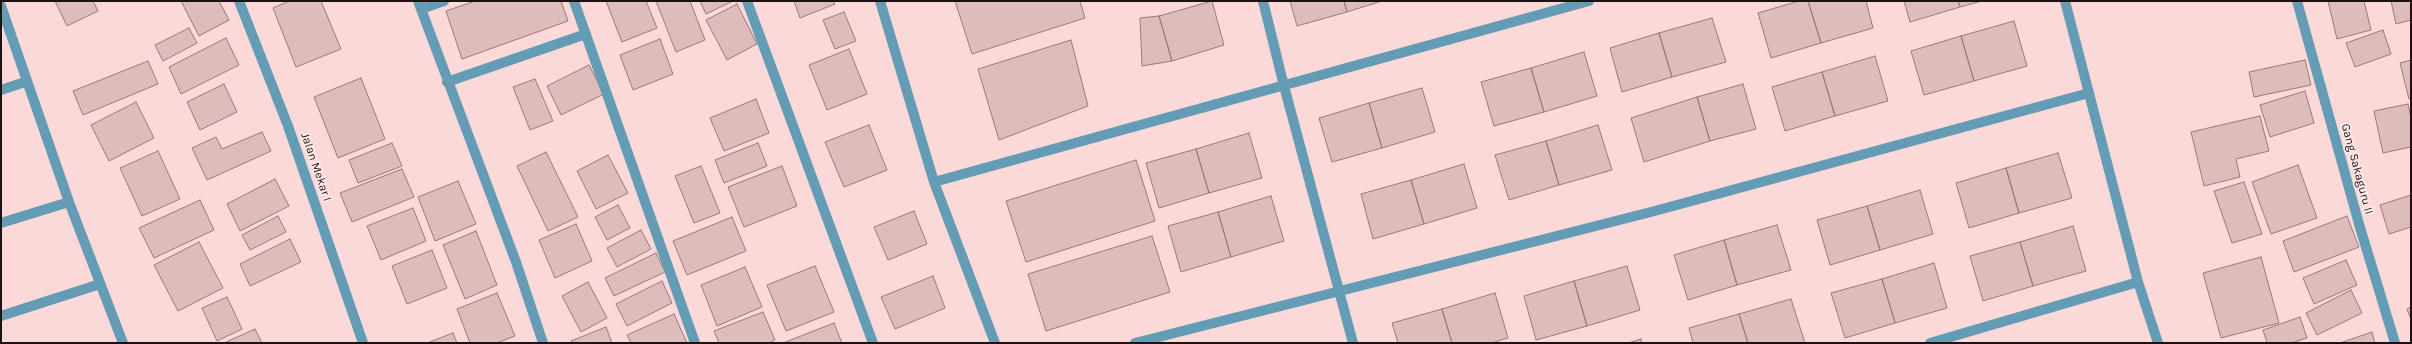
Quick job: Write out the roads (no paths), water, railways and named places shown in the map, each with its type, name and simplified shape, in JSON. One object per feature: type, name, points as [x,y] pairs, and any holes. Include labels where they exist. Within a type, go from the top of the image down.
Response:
[{"type":"street","name":"Jalan Mekar I","points":[[239,1],[288,126],[363,343]]},
{"type":"street","points":[[444,1],[419,5],[446,82],[516,262],[543,343]]},
{"type":"street","points":[[574,1],[695,343]]},
{"type":"street","points":[[747,1],[873,343]]},
{"type":"street","points":[[880,1],[934,182],[995,343]]},
{"type":"street","points":[[1263,1],[1284,86],[1353,343]]},
{"type":"street","points":[[934,182],[1589,1]]},
{"type":"street","points":[[2065,1],[2138,282],[2158,343]]},
{"type":"street","name":"Gang Sakaguru II","points":[[2298,1],[2359,224],[2395,343]]},
{"type":"street","points":[[1,6],[25,82],[68,202],[123,343]]},
{"type":"street","points":[[446,82],[586,34]]},
{"type":"street","points":[[1,90],[25,82]]},
{"type":"street","points":[[1135,343],[1652,212],[2089,93]]},
{"type":"street","points":[[1,223],[68,202]]},
{"type":"street","points":[[1930,343],[2138,282]]},
{"type":"street","points":[[1,316],[100,284]]}]
